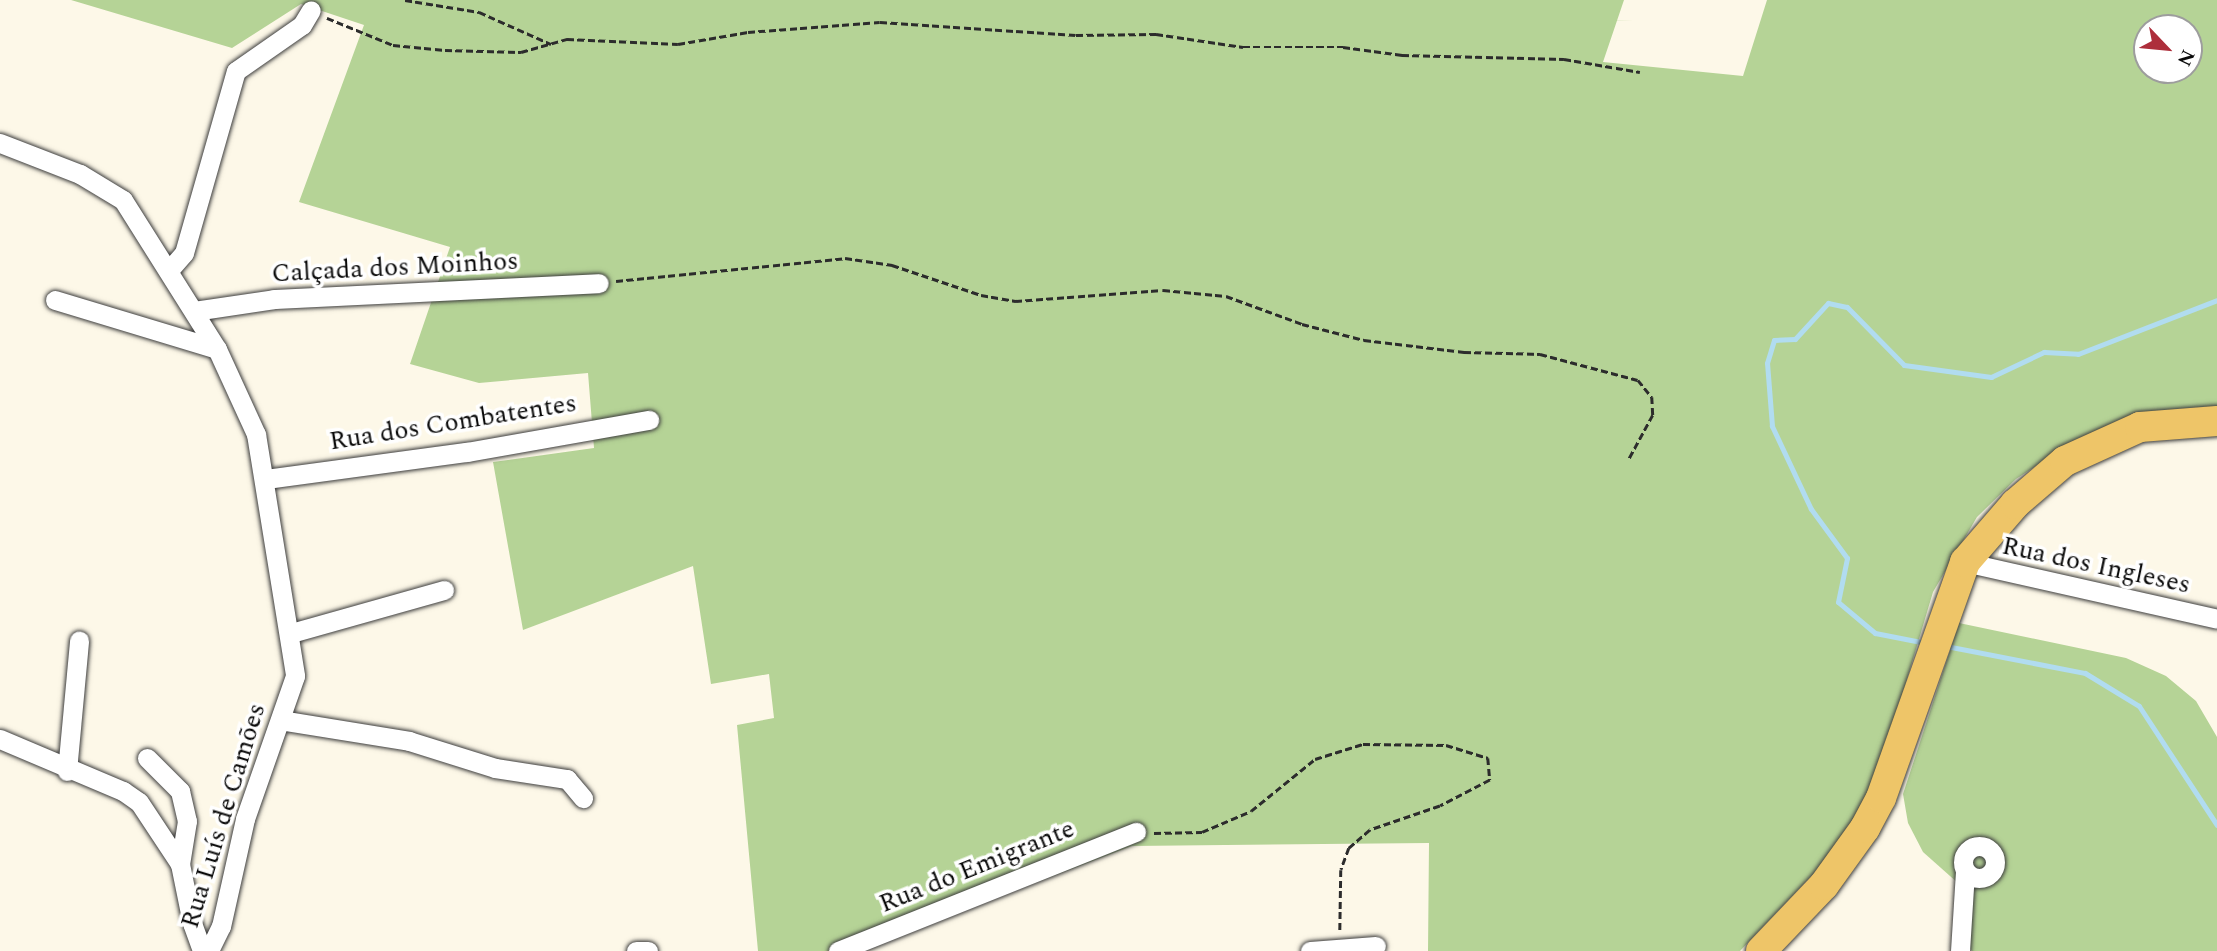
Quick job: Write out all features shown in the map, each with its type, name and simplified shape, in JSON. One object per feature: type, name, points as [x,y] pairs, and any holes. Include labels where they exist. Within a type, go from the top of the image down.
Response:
[{"type":"main road","points":[[1761,951],[1824,886],[1865,828],[1881,798],[1965,562],[2015,504],[2066,461],[2140,427],[2217,421]]},
{"type":"street","points":[[170,269],[184,253],[236,71],[302,25],[311,10]]},
{"type":"street","name":"Rua Luís de Camões","points":[[0,143],[80,174],[124,200],[170,269],[217,349],[256,434],[266,479],[295,676],[245,819],[221,926],[209,951]]},
{"type":"street","name":"Calçada dos Moinhos","points":[[194,311],[274,299],[599,284]]},
{"type":"street","points":[[55,300],[217,349]]},
{"type":"street","name":"Rua dos Combatentes","points":[[266,479],[467,452],[649,420]]},
{"type":"street","name":"Rua dos Ingleses","points":[[1965,562],[2217,619]]},
{"type":"street","points":[[290,634],[444,590]]},
{"type":"street","points":[[67,771],[79,641]]},
{"type":"street","points":[[280,720],[408,741],[495,768],[567,779],[583,798]]},
{"type":"street","points":[[0,739],[67,771],[123,791],[139,803],[180,864]]},
{"type":"street","points":[[147,758],[180,791],[187,821],[180,864],[192,923],[202,951]]},
{"type":"street","name":"Rua do Emigrante","points":[[838,951],[1136,832]]},
{"type":"street","points":[[1960,951],[1965,871]]},
{"type":"street","points":[[1310,951],[1376,946]]},
{"type":"street","points":[[636,951],[648,951]]},
{"type":"path","points":[[405,0],[479,12],[551,44]]},
{"type":"path","points":[[311,10],[393,45],[520,52],[567,39],[678,44],[748,32],[880,22],[1076,35],[1156,34],[1243,47],[1343,47],[1402,55],[1564,59],[1640,72]]},
{"type":"path","points":[[599,284],[845,258],[892,265],[981,295],[1015,301],[1163,290],[1226,296],[1302,324],[1364,340],[1464,352],[1541,354],[1637,380],[1652,397],[1653,415],[1628,461]]},
{"type":"path","points":[[1136,832],[1202,831],[1251,811],[1315,759],[1363,744],[1446,745],[1488,758],[1490,780],[1440,806],[1370,830],[1349,848],[1341,870],[1341,949]]},
{"type":"green space","points":[[71,0],[1624,0],[1603,62],[1743,76],[1767,0],[2217,0],[2217,418],[2060,450],[2016,479],[1977,517],[1933,592],[1882,763],[1862,808],[1815,872],[1740,951],[1428,951],[1429,843],[1132,846],[856,951],[758,951],[737,725],[774,718],[769,674],[711,684],[693,566],[523,630],[493,462],[594,448],[588,373],[479,383],[410,364],[450,247],[299,202],[364,25],[301,4],[232,48]]},
{"type":"green space","points":[[1959,623],[2126,658],[2166,676],[2196,701],[2217,737],[2217,951],[1972,951],[1969,947],[1968,892],[1923,852],[1908,823],[1903,794]]},
{"type":"waterway","points":[[1926,643],[1875,633],[1838,602],[1847,558],[1811,509],[1772,426],[1767,363],[1774,340],[1795,339],[1828,303],[1847,307],[1904,365],[1991,377],[2044,352],[2078,354],[2217,300]]},
{"type":"waterway","points":[[1946,646],[2085,673],[2139,706],[2217,825]]}]
